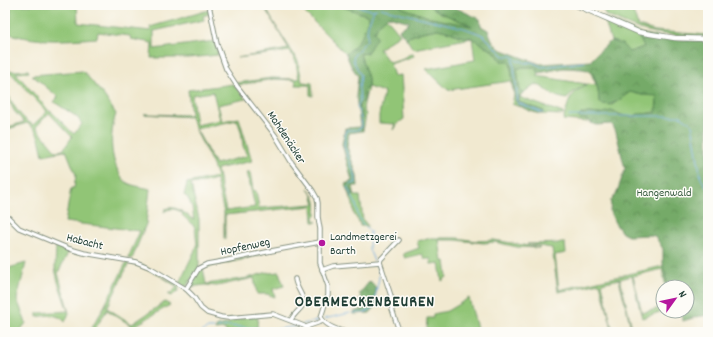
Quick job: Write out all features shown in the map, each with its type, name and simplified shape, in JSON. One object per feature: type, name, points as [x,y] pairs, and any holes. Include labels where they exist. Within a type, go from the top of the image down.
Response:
[{"type":"street","name":"Mahdenäcker","points":[[209,5],[222,60],[232,79],[275,134],[315,195],[318,203],[320,263],[328,286],[328,295],[322,313],[322,320]]},
{"type":"street","points":[[576,5],[638,32],[675,38],[708,39]]},
{"type":"street","name":"Habacht","points":[[5,214],[19,228],[70,249],[84,253],[136,262],[151,268],[186,289],[201,308],[207,313],[228,318],[273,314],[303,326]]},
{"type":"street","points":[[322,270],[334,266],[377,262],[399,240]]},
{"type":"street","name":"Hopfenweg","points":[[186,289],[199,268],[207,264],[224,262],[271,250],[320,242]]},
{"type":"street","points":[[367,332],[399,332],[391,306],[391,296],[377,262]]},
{"type":"street","points":[[291,320],[295,313],[302,307],[304,302],[297,288],[295,279]]},
{"type":"street","points":[[303,326],[322,320],[334,330],[346,332]]},
{"type":"street","points":[[303,326],[310,332]]},
{"type":"green space","points":[[11,5],[77,5],[78,23],[151,31],[150,27],[209,10],[209,14],[203,16],[204,20],[154,31],[154,49],[215,41],[218,55],[189,58],[151,58],[152,43],[131,39],[130,36],[98,32],[97,38],[42,40],[21,37],[10,34]]},
{"type":"green space","points":[[263,5],[298,61],[302,82],[312,83],[313,96],[310,95],[310,85],[296,85],[295,80],[274,79],[238,85],[236,83],[272,78],[299,79],[296,62],[290,51],[237,58],[289,49]]},
{"type":"green space","points":[[297,5],[338,5],[369,16],[361,37],[346,54]]},
{"type":"green space","name":"Hangenwald","points":[[338,5],[401,5],[401,7],[431,18],[472,26],[439,12],[428,5],[449,5],[480,19],[481,26],[488,30],[493,42],[500,49],[540,64],[591,61],[595,55],[611,41],[622,44],[629,52],[644,47],[639,38],[640,33],[682,40],[708,41],[708,315],[695,317],[695,279],[666,279],[663,266],[663,249],[655,236],[628,236],[622,233],[615,223],[610,212],[611,200],[616,195],[625,169],[616,132],[611,124],[596,125],[591,123],[589,120],[580,119],[578,117],[581,114],[600,114],[611,111],[623,116],[636,117],[637,114],[656,113],[657,96],[642,95],[630,92],[612,104],[608,105],[599,103],[599,94],[592,71],[564,68],[539,73],[533,67],[523,67],[517,69],[520,90],[523,93],[519,97],[519,102],[544,111],[540,114],[524,108],[516,102],[510,62],[501,61],[496,53],[472,38],[459,36],[438,29],[422,32],[406,38],[399,30],[410,22],[388,16],[379,24],[374,32],[377,37],[367,53],[360,54],[368,78],[368,87],[363,91],[365,94],[364,101],[361,103],[359,108],[362,112],[362,131],[349,133],[347,147],[357,175],[358,186],[353,186],[351,188],[354,195],[350,198],[345,184],[352,181],[342,144],[345,128],[360,127],[356,96],[358,76],[351,66],[346,54],[361,37],[369,16]]},
{"type":"green space","points":[[401,5],[428,5],[439,12],[475,27],[431,18],[400,7]]},
{"type":"green space","points":[[604,5],[631,5],[638,26],[655,31],[708,35],[708,37],[680,36],[640,29],[605,15],[601,9]]},
{"type":"green space","points":[[386,17],[400,34],[379,49],[389,62],[401,59],[412,53],[414,56],[390,64],[394,76],[401,75],[404,119],[397,124],[393,130],[395,124],[379,123],[379,115],[384,92],[368,87],[368,79],[360,54],[367,53],[377,27]]},
{"type":"green space","points":[[604,18],[640,33],[639,38],[644,47],[629,52],[615,42],[611,41]]},
{"type":"green space","points":[[438,29],[459,36],[472,38],[413,49],[406,38],[422,32]]},
{"type":"green space","points":[[472,38],[496,53],[501,61],[510,62],[516,102],[520,107],[512,104],[514,95],[511,81],[448,90],[426,69],[475,60]]},
{"type":"green space","points":[[523,67],[533,67],[539,73],[537,76],[586,84],[571,94],[567,99],[555,96],[535,84],[523,93],[520,91],[517,69]]},
{"type":"green space","points":[[5,69],[13,71],[28,70],[29,72],[16,73],[49,111],[52,112],[74,134],[82,124],[77,117],[54,102],[58,97],[32,75],[83,71],[105,97],[116,114],[112,131],[112,149],[116,167],[126,182],[150,189],[146,224],[132,259],[128,258],[140,231],[65,222],[71,188],[74,188],[76,175],[66,150],[65,152],[43,155],[37,133],[27,123],[5,130],[5,128],[24,122],[14,111],[8,98],[5,99],[5,97],[9,96],[19,112],[33,125],[47,112],[11,73],[5,72]],"holes":[[[49,113],[72,137],[63,150],[56,151],[36,127]]]},
{"type":"green space","points":[[590,71],[592,71],[596,83],[599,103],[612,105],[630,92],[642,95],[658,95],[657,113],[654,112],[628,117],[611,111],[600,114],[581,114],[578,117],[589,120],[589,122],[563,120],[572,96],[587,84],[596,85]]},
{"type":"green space","points":[[233,84],[246,99],[218,105],[222,121],[239,118],[252,161],[217,169],[226,211],[255,207],[247,172],[250,172],[253,190],[256,191],[259,208],[315,204],[312,193],[316,204],[316,215],[314,217],[315,221],[317,222],[313,222],[312,206],[225,215],[224,239],[224,213],[216,180],[191,184],[199,219],[199,267],[186,287],[179,283],[197,246],[195,227],[182,215],[183,213],[178,210],[171,209],[164,212],[165,209],[169,208],[177,209],[194,220],[192,207],[188,198],[184,195],[187,183],[217,177],[197,132],[191,117],[144,114],[191,115],[188,90]],"holes":[[[213,92],[220,120],[196,125],[192,95]],[[237,120],[247,156],[215,164],[196,129]]]},
{"type":"green space","points":[[368,87],[363,108],[366,115],[362,131],[362,112],[359,108],[363,91]]},
{"type":"green space","points":[[519,97],[563,113],[563,115],[540,114],[544,112],[519,102]]},
{"type":"green space","points":[[353,186],[355,196],[360,196],[363,220],[368,226],[360,226],[354,214],[353,204],[350,198],[354,195],[351,188]]},
{"type":"green space","points":[[432,238],[457,238],[477,241],[494,240],[540,248],[517,247],[495,242],[484,243],[439,240],[442,261],[445,261],[447,277],[442,281],[439,263],[431,264],[431,259],[425,259],[422,254],[405,258],[403,254],[419,248],[417,241]]},
{"type":"green space","points":[[565,243],[566,253],[555,255],[559,290],[663,266],[666,279],[664,279],[662,269],[633,276],[642,313],[655,309],[655,314],[642,318],[632,276],[620,279],[632,332],[619,279],[602,283],[612,328],[600,283],[558,292],[552,248],[527,244]]},
{"type":"green space","points":[[56,246],[69,251],[58,273],[69,313],[65,322],[56,316],[48,315],[37,317],[37,313],[68,311],[55,269]]},
{"type":"green space","points":[[263,254],[203,268],[206,284],[248,278],[268,272],[279,272],[284,286],[273,289],[275,297],[267,294],[257,294],[254,278],[217,286],[205,285],[189,287],[203,266]]},
{"type":"green space","points":[[127,261],[144,266],[176,284],[179,287],[178,291],[172,296],[168,294],[177,287],[154,272],[129,263],[107,308],[132,324],[165,302],[170,305],[133,327],[132,332],[132,326],[107,310],[93,332],[89,332],[102,311]]},
{"type":"green space","points":[[26,263],[17,299],[26,323],[19,332],[5,332],[5,269]]},
{"type":"green space","points":[[370,281],[376,288],[375,297],[377,299],[375,307],[370,313],[354,314],[354,312],[366,308],[360,301],[361,296],[359,294]]},
{"type":"green space","points":[[469,298],[478,332],[426,332],[427,318],[433,318],[433,314],[447,311]]},
{"type":"green space","points":[[258,316],[257,329],[266,330],[267,332],[226,332],[225,329],[215,330],[217,326],[230,323],[229,319]]},
{"type":"waterway","points":[[354,5],[371,10],[377,9]]},
{"type":"waterway","points":[[380,8],[464,28],[483,35],[504,56],[513,56],[517,61],[522,61],[525,63],[532,62],[542,67],[585,62]]},
{"type":"waterway","points":[[374,10],[368,25],[367,40],[354,55],[353,60],[361,76],[359,88],[360,100],[357,107],[362,125],[361,128],[357,130],[346,130],[344,146],[356,178],[356,183],[350,184],[348,189],[356,204],[358,216],[363,225],[370,231],[369,249],[374,261]]},
{"type":"waterway","points":[[513,58],[518,103],[543,113]]},
{"type":"waterway","points":[[569,116],[681,116],[692,124],[701,179],[708,189]]},
{"type":"waterway","points":[[353,313],[364,313],[373,308],[379,278],[376,264]]},
{"type":"waterway","points":[[324,319],[350,313]]},
{"type":"waterway","points":[[303,324],[321,320]]},
{"type":"waterway","points":[[217,328],[229,326],[270,329]]},
{"type":"waterway","points":[[277,329],[298,326]]},
{"type":"waterway","points":[[202,332],[208,328],[214,328]]},
{"type":"place","name":"Landmetzgerei Barth","points":[[322,243]]},
{"type":"district","name":"OBERMECKENBEUREN","points":[[365,300]]}]
